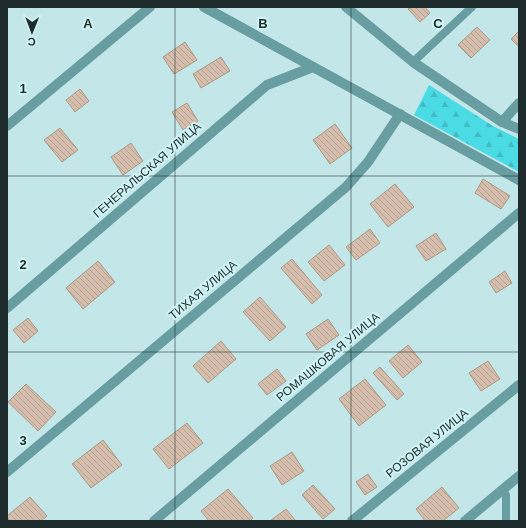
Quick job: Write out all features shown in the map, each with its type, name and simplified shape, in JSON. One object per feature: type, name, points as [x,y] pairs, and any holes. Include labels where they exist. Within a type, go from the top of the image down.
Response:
[{"type":"street","points":[[7,126],[150,7]]},
{"type":"street","points":[[204,7],[519,180]]},
{"type":"street","points":[[346,7],[413,62],[502,122],[519,129]]},
{"type":"street","name":"ГЕНЕРАЛЬСКАЯ УЛИЦА","points":[[7,308],[267,85],[313,67]]},
{"type":"street","points":[[502,122],[519,103]]},
{"type":"street","name":"ТИХАЯ УЛИЦА","points":[[7,472],[346,187],[368,162],[400,114]]},
{"type":"street","name":"РОМАШКОВАЯ УЛИЦА","points":[[154,521],[519,213]]},
{"type":"street","name":"РОЗОВАЯ УЛИЦА","points":[[352,521],[519,385]]},
{"type":"street","points":[[465,521],[519,476]]},
{"type":"lane","points":[[413,62],[472,7]]},
{"type":"lane","points":[[502,490],[506,495],[506,521]]},
{"type":"green space","points":[[429,85],[493,126],[519,139],[519,172],[414,115]]},
{"type":"building","points":[[411,7],[425,7],[430,13],[420,22],[408,9]]},
{"type":"building","points":[[477,27],[490,40],[471,58],[458,45]]},
{"type":"building","points":[[519,31],[519,47],[511,39]]},
{"type":"building","points":[[185,42],[197,60],[174,74],[163,57]]},
{"type":"building","points":[[221,57],[230,71],[201,88],[193,74]]},
{"type":"building","points":[[80,89],[89,101],[75,112],[66,100]]},
{"type":"building","points":[[187,103],[198,121],[183,130],[172,112]]},
{"type":"building","points":[[335,124],[352,148],[330,164],[313,140]]},
{"type":"building","points":[[60,128],[78,150],[62,162],[44,140]]},
{"type":"building","points":[[131,143],[143,161],[123,175],[111,157]]},
{"type":"building","points":[[483,179],[510,196],[501,209],[475,193]]},
{"type":"building","points":[[395,184],[414,207],[388,227],[370,204]]},
{"type":"building","points":[[370,229],[380,243],[356,260],[346,247]]},
{"type":"building","points":[[436,233],[446,249],[426,261],[416,246]]},
{"type":"building","points":[[329,245],[345,265],[324,281],[308,262]]},
{"type":"building","points":[[292,259],[322,295],[312,304],[281,268]]},
{"type":"building","points":[[98,261],[115,282],[83,309],[66,288]]},
{"type":"building","points":[[505,271],[512,283],[496,293],[489,282]]},
{"type":"building","points":[[260,297],[286,327],[270,341],[243,312]]},
{"type":"building","points":[[28,318],[38,331],[24,343],[13,330]]},
{"type":"building","points":[[328,319],[339,335],[317,350],[306,334]]},
{"type":"building","points":[[221,341],[236,359],[208,383],[193,366]]},
{"type":"building","points":[[408,345],[422,362],[403,378],[389,361]]},
{"type":"building","points":[[488,361],[500,379],[481,391],[469,373]]},
{"type":"building","points":[[380,367],[404,394],[397,400],[373,373]]},
{"type":"building","points":[[277,369],[286,381],[267,395],[258,384]]},
{"type":"building","points":[[365,379],[386,405],[359,426],[339,399]]},
{"type":"building","points":[[26,384],[56,412],[38,431],[8,402]]},
{"type":"building","points":[[187,423],[203,443],[169,469],[153,449]]},
{"type":"building","points":[[103,440],[122,465],[91,488],[72,464]]},
{"type":"building","points":[[292,452],[304,471],[282,485],[270,466]]},
{"type":"building","points":[[368,474],[377,487],[365,495],[356,482]]},
{"type":"building","points":[[313,485],[335,509],[323,519],[302,495]]},
{"type":"building","points":[[442,487],[459,508],[443,521],[425,521],[416,509]]},
{"type":"building","points":[[228,489],[253,518],[250,521],[209,521],[201,511]]},
{"type":"building","points":[[30,497],[47,516],[41,521],[10,521],[7,516]]},
{"type":"building","points":[[286,509],[296,521],[270,521]]}]
